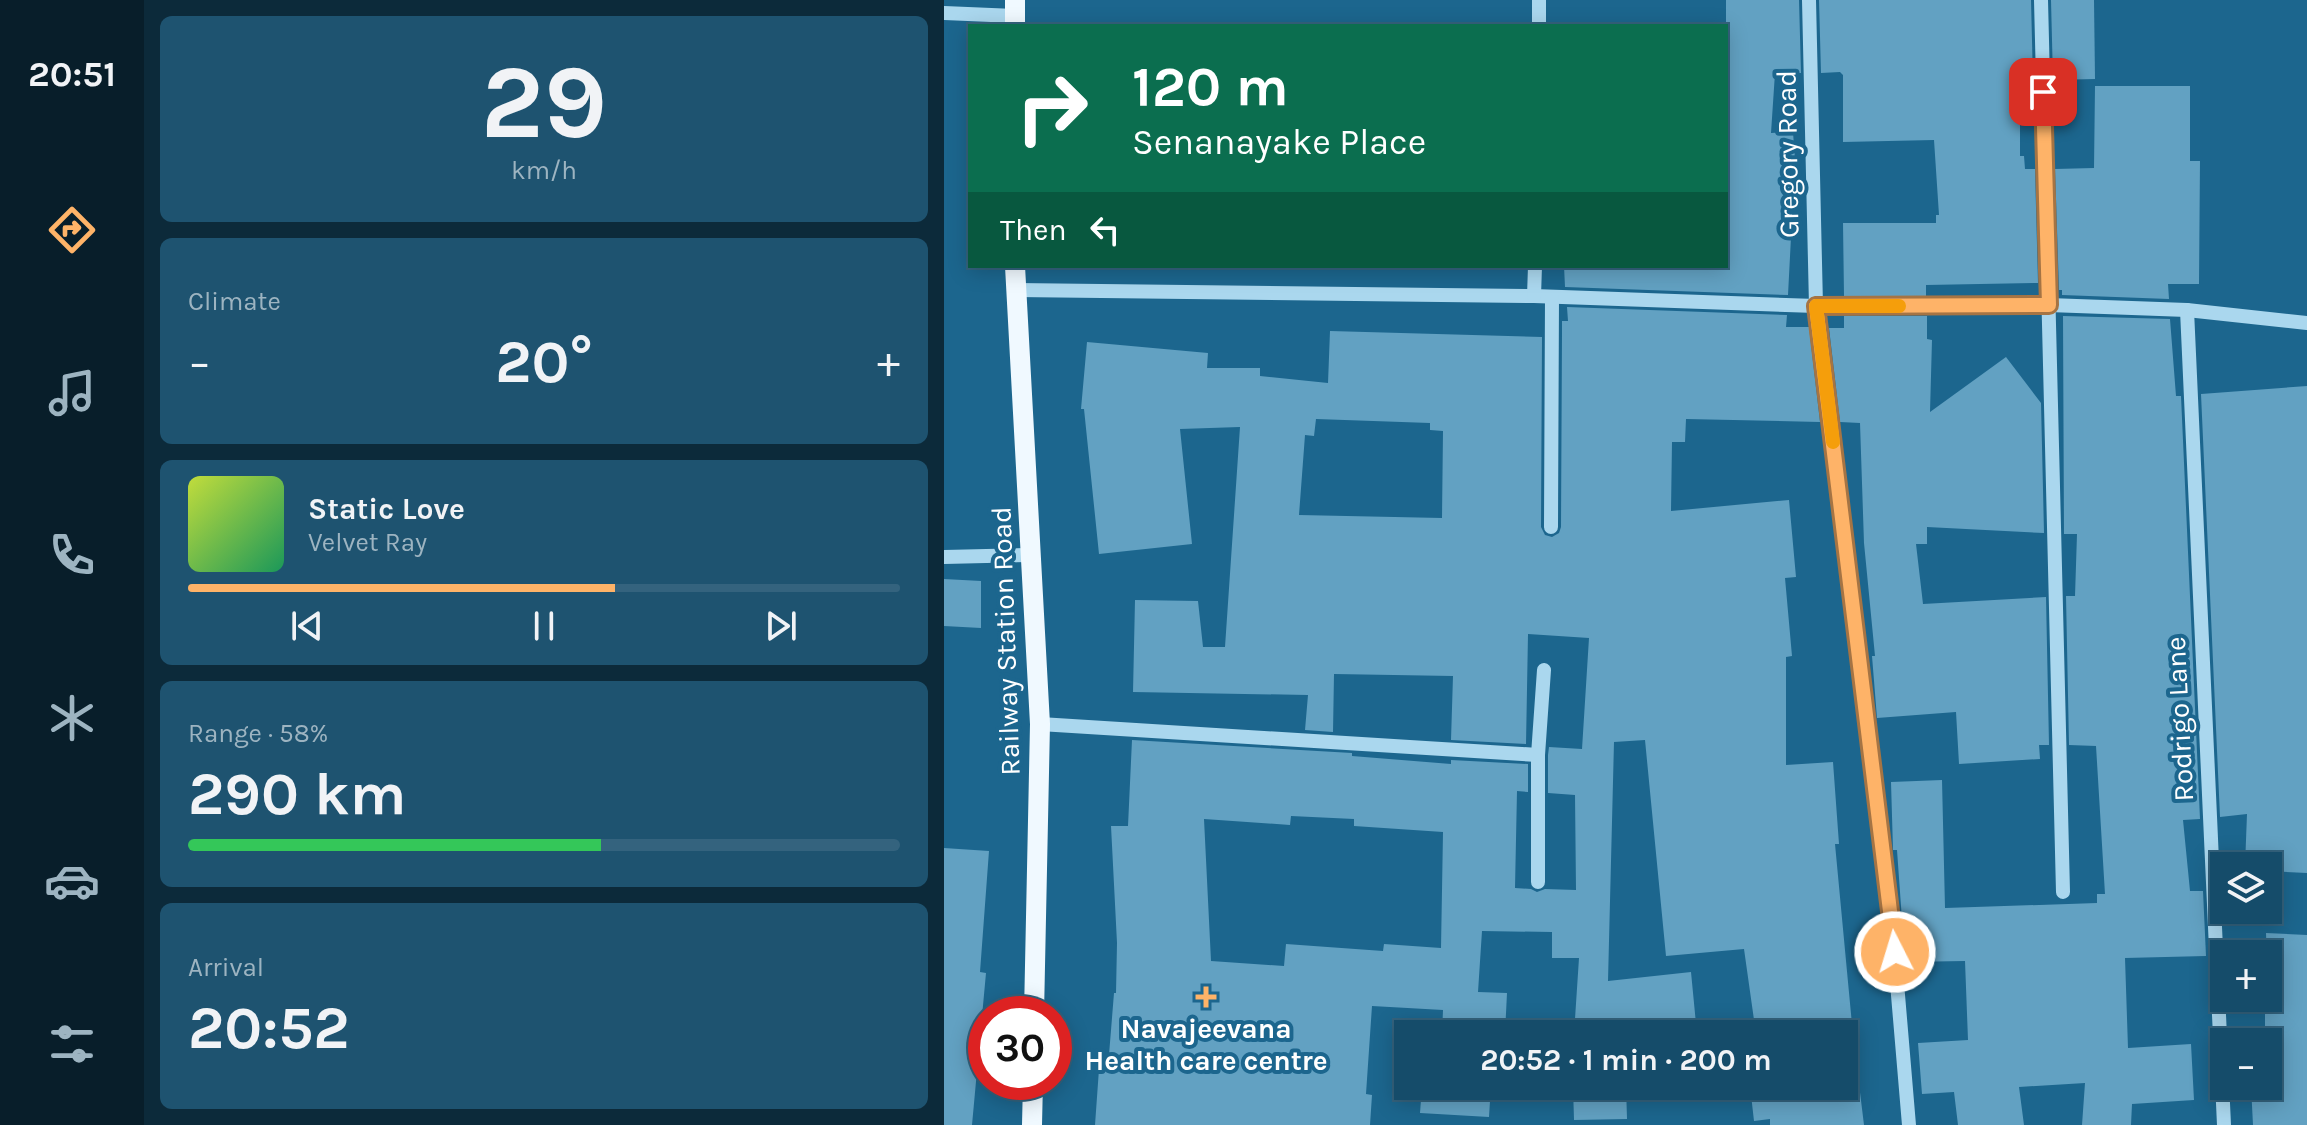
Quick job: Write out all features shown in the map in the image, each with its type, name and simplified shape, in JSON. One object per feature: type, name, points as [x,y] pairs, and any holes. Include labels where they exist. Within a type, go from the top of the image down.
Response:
[{"type":"main road","name":"Railway Station Road","points":[[1015,268],[1040,724],[1034,996]]},
{"type":"main road","points":[[1032,1125],[1033,1100]]},
{"type":"street","points":[[1539,0],[1539,24]]},
{"type":"street","name":"Gregory Road","points":[[1809,0],[1816,306],[1892,924],[1909,1125]]},
{"type":"street","points":[[2041,0],[2063,892]]},
{"type":"street","points":[[944,13],[1015,14]]},
{"type":"street","points":[[1534,296],[1535,268]]},
{"type":"street","points":[[1015,290],[1534,296],[1816,306],[2049,305],[2187,310],[2307,323]]},
{"type":"street","points":[[1551,527],[1552,297]]},
{"type":"street","name":"Rodrigo Lane","points":[[2187,310],[2224,1125]]},
{"type":"street","points":[[944,557],[1030,555]]},
{"type":"street","points":[[1538,882],[1538,755],[1544,670]]},
{"type":"street","points":[[1040,724],[1538,755]]},
{"type":"building","points":[[1726,0],[1799,0],[1801,73],[1775,73],[1771,133],[1793,132],[1795,160],[1788,295],[1565,287],[1564,268],[1728,268]]},
{"type":"building","points":[[1819,0],[2031,0],[2033,81],[2020,81],[2020,156],[2024,156],[2025,169],[2035,169],[2038,283],[1926,285],[1926,296],[1844,296],[1843,223],[1936,223],[1936,215],[1939,215],[1934,140],[1843,142],[1843,75],[1840,72],[1821,73]]},
{"type":"building","points":[[2051,0],[2094,0],[2095,79],[2053,80]]},
{"type":"building","points":[[2095,86],[2190,86],[2190,161],[2200,161],[2199,284],[2168,284],[2169,299],[2062,295],[2062,290],[2059,290],[2055,169],[2094,168]]},
{"type":"building","points":[[1567,307],[1787,315],[1786,327],[1809,327],[1820,422],[1686,419],[1685,442],[1672,442],[1671,511],[1789,500],[1796,577],[1785,578],[1792,656],[1786,657],[1786,765],[1833,762],[1839,844],[1835,844],[1852,1020],[1754,1020],[1744,949],[1666,956],[1645,740],[1614,742],[1608,981],[1691,972],[1696,1020],[1575,1020],[1579,958],[1552,958],[1552,932],[1482,931],[1478,992],[1507,993],[1506,1020],[1443,1020],[1443,1010],[1372,1006],[1366,1094],[1372,1095],[1370,1125],[1095,1125],[1100,1055],[1109,1055],[1116,993],[1117,943],[1111,826],[1128,826],[1132,740],[1352,753],[1352,756],[1451,764],[1451,760],[1528,764],[1528,792],[1517,791],[1515,888],[1537,892],[1545,889],[1576,890],[1575,795],[1548,793],[1548,755],[1549,747],[1582,749],[1589,638],[1528,634],[1526,744],[1451,740],[1453,676],[1334,674],[1333,732],[1305,730],[1308,695],[1133,692],[1135,600],[1198,601],[1203,647],[1225,647],[1240,427],[1180,429],[1192,544],[1099,554],[1084,409],[1081,409],[1087,342],[1208,353],[1207,368],[1260,368],[1260,376],[1328,383],[1330,331],[1542,337],[1541,527],[1545,535],[1552,537],[1559,533],[1561,527],[1562,321],[1568,321]],"holes":[[[1316,419],[1430,423],[1430,430],[1443,431],[1442,518],[1299,515],[1305,435],[1314,436]],[[1291,816],[1354,819],[1354,826],[1443,832],[1441,948],[1384,944],[1383,951],[1286,944],[1284,966],[1211,961],[1204,819],[1290,825]]]},
{"type":"building","points":[[1844,316],[1927,316],[1927,339],[1932,340],[1930,412],[2006,357],[2041,403],[2044,533],[1927,527],[1927,544],[1916,544],[1923,604],[2046,597],[2049,745],[2039,745],[2040,759],[1959,764],[1956,712],[1877,718],[1872,656],[1875,656],[1864,543],[1860,423],[1840,422],[1829,328],[1844,328]]},
{"type":"building","points":[[2063,316],[2170,319],[2176,396],[2181,396],[2200,819],[2183,820],[2190,891],[2203,891],[2206,956],[2125,958],[2128,1048],[2191,1044],[2194,1100],[2132,1104],[2131,1125],[2082,1125],[2085,1083],[2019,1087],[2024,1125],[1958,1125],[1954,1092],[1922,1094],[1918,1043],[1968,1040],[1965,961],[1905,962],[1897,850],[1893,850],[1891,782],[1942,780],[1945,908],[2097,903],[2097,894],[2105,894],[2096,746],[2069,745],[2066,596],[2075,596],[2077,534],[2064,534]]},
{"type":"building","points":[[2307,386],[2307,873],[2282,872],[2282,852],[2246,852],[2247,814],[2220,817],[2201,394]]},
{"type":"building","points":[[944,579],[981,581],[981,628],[944,626]]},
{"type":"building","points":[[944,848],[989,851],[980,972],[986,973],[984,996],[968,996],[968,1100],[974,1100],[972,1125],[944,1125]]},
{"type":"building","points":[[2266,933],[2307,935],[2307,1125],[2253,1125],[2252,1100],[2282,1100],[2282,1028],[2265,1028],[2265,1012],[2282,1012],[2282,940],[2266,940]]},
{"type":"building","points":[[1858,1076],[1864,1125],[1770,1125],[1770,1119],[1754,1121],[1752,1100],[1858,1100]]},
{"type":"building","points":[[1421,1100],[1490,1100],[1489,1117],[1420,1113]]},
{"type":"building","points":[[1573,1100],[1626,1100],[1627,1119],[1574,1120]]},
{"type":"slow traffic","points":[[1833,442],[1816,306],[1899,306]]},
{"type":"place","name":"Navajeevana Health care centre","points":[[1206,997]]},
{"type":"route","points":[[1895,952],[1816,306],[2049,305],[2043,92]]}]
